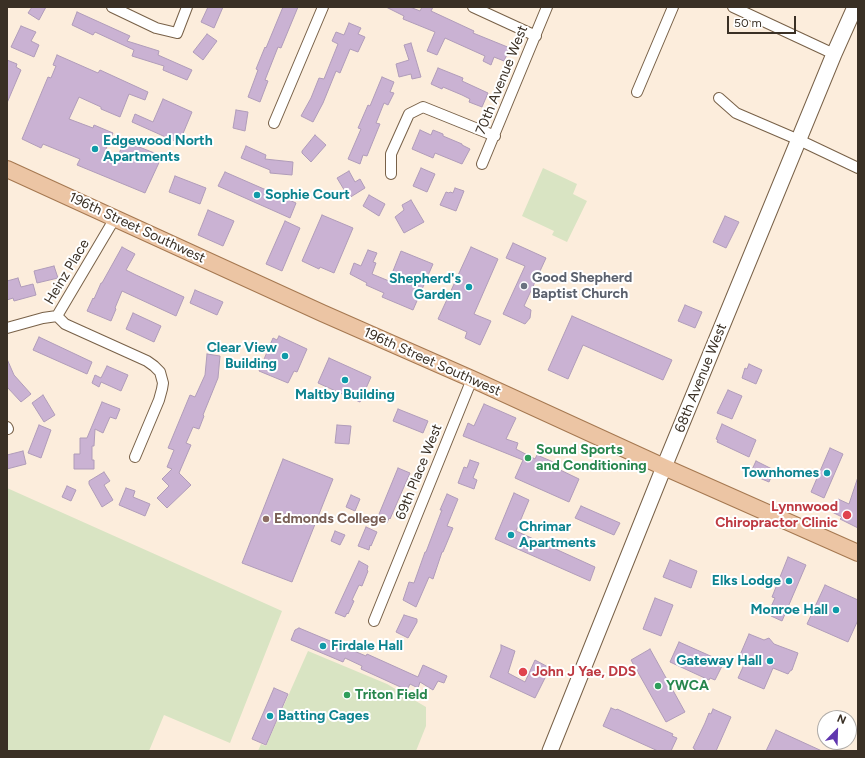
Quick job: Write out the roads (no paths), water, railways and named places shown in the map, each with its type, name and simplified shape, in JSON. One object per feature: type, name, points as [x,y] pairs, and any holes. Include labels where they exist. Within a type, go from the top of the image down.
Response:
[{"type":"main road","name":"196th Street Southwest","points":[[7,169],[329,316],[858,553]]},
{"type":"street","points":[[112,7],[156,28],[177,33],[187,7]]},
{"type":"street","points":[[274,123],[323,7]]},
{"type":"street","points":[[472,7],[536,36]]},
{"type":"street","name":"70th Avenue West","points":[[482,164],[548,7]]},
{"type":"street","points":[[637,92],[673,7]]},
{"type":"street","points":[[733,7],[834,54]]},
{"type":"street","name":"68th Avenue West","points":[[550,751],[664,467],[854,7]]},
{"type":"street","points":[[719,98],[736,113],[799,140],[858,168]]},
{"type":"street","points":[[391,174],[391,154],[409,114],[424,107],[494,136]]},
{"type":"street","name":"Heinz Place","points":[[7,328],[43,318],[57,316],[68,300],[115,218]]},
{"type":"street","points":[[57,316],[65,324],[150,363],[160,372],[163,383],[162,389],[135,457]]},
{"type":"street","name":"69th Place West","points":[[374,621],[472,379]]},
{"type":"place","name":"Edgewood North Apartments","points":[[95,149]]},
{"type":"place","name":"Sophie Court","points":[[257,195]]},
{"type":"place","name":"Good Shepherd Baptist Church","points":[[524,286]]},
{"type":"place","name":"Shepherd's Garden","points":[[469,287]]},
{"type":"place","name":"Clear View Building","points":[[285,356]]},
{"type":"place","name":"Maltby Building","points":[[345,380]]},
{"type":"place","name":"Sound Sports and Conditioning","points":[[528,458]]},
{"type":"place","name":"Townhomes","points":[[827,473]]},
{"type":"place","name":"Lynnwood Chiropractor Clinic","points":[[847,515]]},
{"type":"place","name":"Edmonds College","points":[[266,519]]},
{"type":"place","name":"Chrimar Apartments","points":[[511,535]]},
{"type":"place","name":"Elks Lodge","points":[[789,581]]},
{"type":"place","name":"Monroe Hall","points":[[836,610]]},
{"type":"place","name":"Firdale Hall","points":[[323,646]]},
{"type":"place","name":"Gateway Hall","points":[[770,661]]},
{"type":"place","name":"John J Yae, DDS","points":[[523,672]]},
{"type":"place","name":"YWCA","points":[[658,686]]},
{"type":"place","name":"Triton Field","points":[[347,695]]},
{"type":"place","name":"Batting Cages","points":[[270,716]]}]
